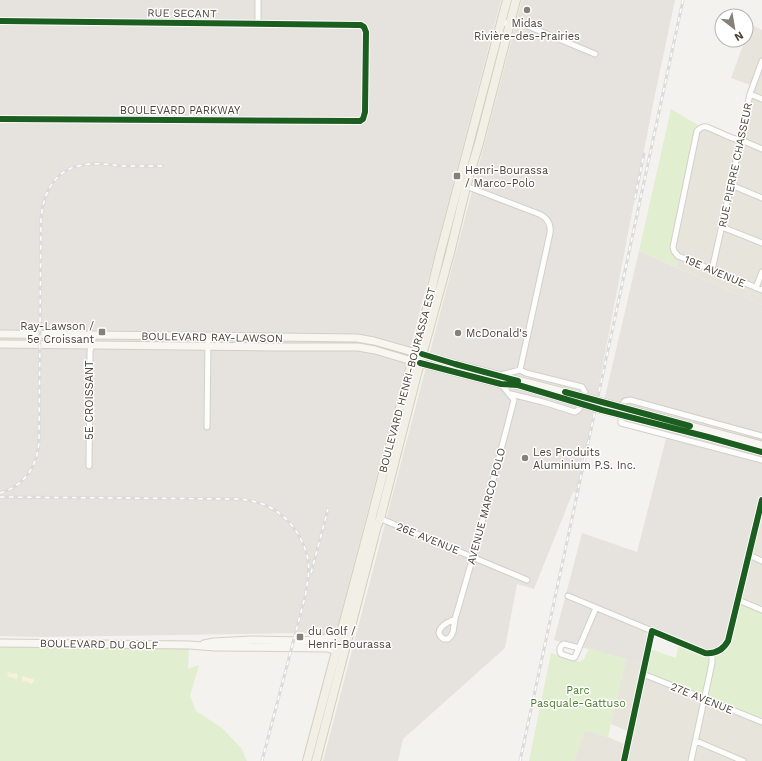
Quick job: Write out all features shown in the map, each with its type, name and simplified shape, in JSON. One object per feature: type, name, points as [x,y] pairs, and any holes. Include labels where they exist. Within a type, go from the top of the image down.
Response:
[{"type":"main road","name":"BOULEVARD HENRI-BOURASSA EST","points":[[307,761],[340,652],[348,638],[376,518],[416,362],[452,245],[463,185],[507,0]]},
{"type":"main road","name":"BOULEVARD HENRI-BOURASSA EST","points":[[463,185],[479,143],[516,0]]},
{"type":"main road","name":"BOULEVARD HENRI-BOURASSA EST","points":[[316,761],[340,652],[340,637],[376,518]]},
{"type":"street","points":[[258,0],[258,24]]},
{"type":"street","name":"RUE SECANT","points":[[0,20],[364,26],[366,32],[365,112],[363,119],[360,121]]},
{"type":"street","points":[[502,24],[518,22],[594,54]]},
{"type":"street","name":"RUE PIERRE CHASSEUR","points":[[712,270],[732,185],[750,94],[762,61]]},
{"type":"street","points":[[750,94],[762,99]]},
{"type":"street","name":"BOULEVARD PARKWAY","points":[[0,119],[360,121]]},
{"type":"street","name":"19E AVENUE","points":[[741,140],[732,138],[704,126],[697,131],[673,247],[674,252],[678,256],[762,290]]},
{"type":"street","points":[[741,140],[762,149]]},
{"type":"street","points":[[463,185],[539,214],[543,216],[550,224],[550,233],[520,370]]},
{"type":"street","points":[[732,185],[762,198]]},
{"type":"street","points":[[722,227],[762,243]]},
{"type":"street","points":[[756,288],[762,272]]},
{"type":"street","name":"BOULEVARD RAY-LAWSON","points":[[0,334],[357,338],[374,341],[500,375],[518,383]]},
{"type":"street","name":"5E CROISSANT","points":[[89,466],[90,351],[94,335]]},
{"type":"street","points":[[208,336],[208,426]]},
{"type":"street","points":[[226,336],[226,347]]},
{"type":"street","name":"BOULEVARD RAY-LAWSON","points":[[0,344],[358,347],[501,384],[518,383]]},
{"type":"street","points":[[500,375],[520,370],[526,373],[582,387],[585,392],[580,408],[575,412],[510,394],[501,384]]},
{"type":"street","points":[[518,383],[621,407],[762,452]]},
{"type":"street","name":"AVENUE MARCO POLO","points":[[455,619],[473,557],[514,400],[510,394]]},
{"type":"street","points":[[762,436],[630,400],[623,403],[621,423],[762,460]]},
{"type":"street","points":[[708,434],[762,444]]},
{"type":"street","points":[[568,596],[705,653],[712,653],[721,649],[726,644],[761,509],[762,500]]},
{"type":"street","name":"26E AVENUE","points":[[376,518],[527,580]]},
{"type":"street","points":[[749,555],[762,561]]},
{"type":"street","points":[[738,600],[762,610]]},
{"type":"street","points":[[579,648],[596,608]]},
{"type":"street","points":[[624,761],[652,631]]},
{"type":"street","name":"BOULEVARD DU GOLF","points":[[198,645],[214,642],[244,640],[302,641],[334,637],[348,638]]},
{"type":"street","name":"BOULEVARD DU GOLF","points":[[0,643],[327,648],[340,652]]},
{"type":"street","points":[[691,761],[712,663],[712,653]]},
{"type":"street","name":"27E AVENUE","points":[[642,674],[762,722]]},
{"type":"street","points":[[696,741],[743,761]]},
{"type":"shaded area","points":[[0,0],[501,0],[338,625],[334,631],[326,634],[300,633],[45,637],[0,636]]},
{"type":"shaded area","points":[[522,0],[675,0],[653,104],[578,493],[573,492],[534,589],[517,584],[505,648],[403,739],[398,761],[323,761]]},
{"type":"shaded area","points":[[754,26],[762,30],[762,305],[676,267],[678,256],[673,247],[697,131],[707,127],[741,140],[753,86],[731,78],[742,48],[754,48]]},
{"type":"shaded area","points":[[639,251],[762,305],[762,507],[726,644],[712,653],[652,631],[644,665],[554,640],[582,533],[637,552],[669,427],[602,410]]},
{"type":"shaded area","points":[[440,320],[446,322],[442,337],[457,341],[454,354],[433,348]]},
{"type":"shaded area","points":[[762,509],[762,610],[738,600]]},
{"type":"shaded area","points":[[626,659],[644,665],[762,722],[762,761],[574,761],[585,730],[608,737],[626,745],[630,732],[611,724]]},
{"type":"green space","points":[[671,109],[701,127],[699,129],[673,247],[678,256],[676,267],[639,251]]},
{"type":"green space","points":[[738,600],[762,610],[762,722],[643,674],[647,648],[676,658],[679,642],[707,653],[724,647]]},
{"type":"green space","points":[[0,643],[189,645],[188,669],[199,665],[190,696],[196,711],[222,728],[242,749],[247,761],[0,761]]},
{"type":"green space","name":"Parc Pasquale-Gattuso","points":[[589,648],[626,659],[608,737],[585,730],[574,761],[529,761],[551,653],[580,662],[584,659]]},
{"type":"sand","points":[[9,672],[12,674],[17,673],[18,677],[16,680],[11,677],[9,678],[7,673]]},
{"type":"sand","points":[[22,676],[31,679],[33,678],[34,682],[31,684],[26,681],[23,682]]},
{"type":"railway","points":[[520,761],[683,0]]},
{"type":"railway","points":[[635,198],[644,154]]},
{"type":"railway","points":[[0,493],[9,490],[23,480],[33,466],[38,449],[41,218],[43,207],[50,188],[62,173],[80,165],[100,164],[123,166],[163,166]]},
{"type":"railway","points":[[0,497],[238,499],[265,505],[273,509],[287,520],[303,543],[309,565],[305,597]]},
{"type":"railway","points":[[311,573],[328,509]]},
{"type":"railway","points":[[262,761],[306,593]]},
{"type":"cycle path","points":[[0,21],[361,25],[364,27],[366,32],[365,112],[363,119],[360,121],[0,119]]},
{"type":"cycle path","points":[[422,354],[518,381]]},
{"type":"cycle path","points":[[420,363],[501,384],[518,385],[602,410],[762,452]]},
{"type":"cycle path","points":[[565,392],[690,426]]},
{"type":"cycle path","points":[[624,761],[652,631],[705,653],[712,653],[724,647],[728,641],[762,500]]},
{"type":"place","name":"Midas Rivière-des-Prairies","points":[[527,10]]},
{"type":"place","name":"Henri-Bourassa / Marco-Polo","points":[[457,176]]},
{"type":"place","name":"Ray-Lawson / 5e Croissant","points":[[102,332]]},
{"type":"place","name":"McDonald's","points":[[458,333]]},
{"type":"place","name":"Les Produits Aluminium P.S. Inc.","points":[[525,458]]},
{"type":"place","name":"du Golf / Henri-Bourassa","points":[[300,637]]}]
